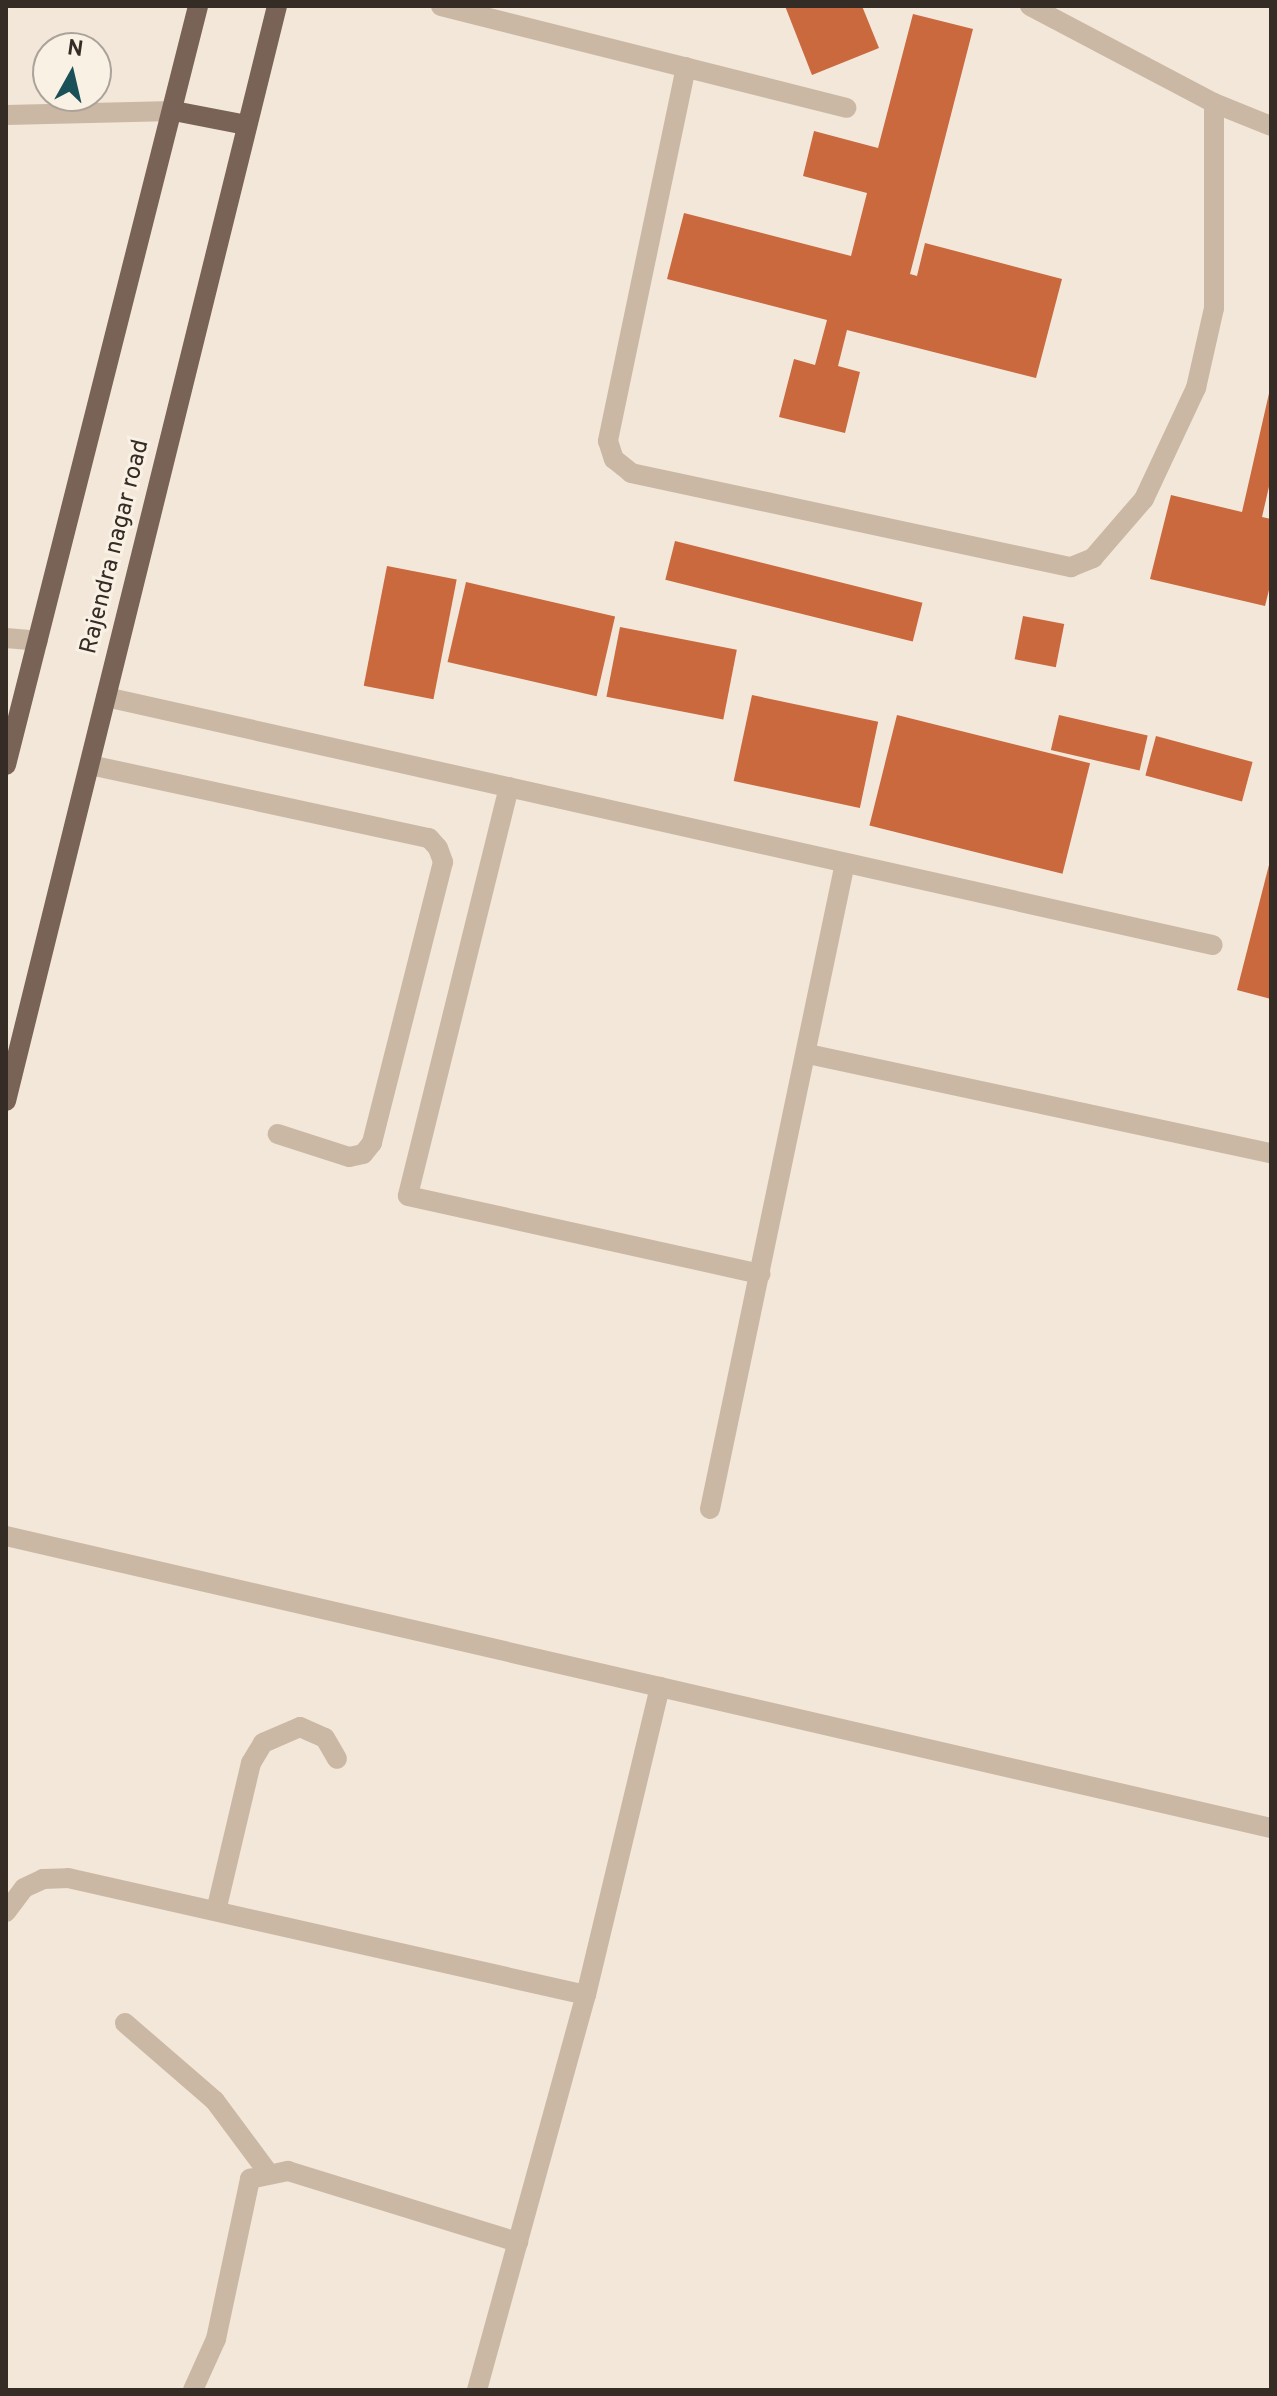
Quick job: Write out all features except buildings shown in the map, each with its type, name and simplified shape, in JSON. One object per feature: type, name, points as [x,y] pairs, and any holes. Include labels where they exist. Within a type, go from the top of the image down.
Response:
[{"type":"main road","points":[[6,765],[174,111],[198,6]]},
{"type":"main road","name":"Rajendra nagar road","points":[[6,1101],[277,6]]},
{"type":"main road","points":[[174,111],[246,125]]},
{"type":"street","points":[[441,6],[846,108]]},
{"type":"street","points":[[1030,6],[1214,103],[1271,126]]},
{"type":"street","points":[[686,67],[608,441],[614,459],[631,473],[1071,567],[1093,558],[1144,499],[1196,388],[1214,308],[1214,103]]},
{"type":"street","points":[[6,115],[174,111]]},
{"type":"street","points":[[6,638],[38,641]]},
{"type":"street","points":[[106,697],[1213,945]]},
{"type":"street","points":[[90,765],[429,838],[438,848],[443,862],[372,1143],[363,1154],[349,1157],[278,1134]]},
{"type":"street","points":[[509,787],[408,1196],[760,1274]]},
{"type":"street","points":[[710,1509],[808,1054],[845,863]]},
{"type":"street","points":[[808,1054],[1271,1153]]},
{"type":"street","points":[[6,1536],[1271,1828]]},
{"type":"street","points":[[477,2390],[586,1995],[660,1687]]},
{"type":"street","points":[[216,1911],[251,1763],[263,1743],[300,1727],[325,1738],[337,1759]]},
{"type":"street","points":[[6,1877],[24,1888]]},
{"type":"street","points":[[6,1912],[24,1888],[43,1879],[68,1878],[586,1995]]},
{"type":"street","points":[[125,2023],[215,2101],[267,2171]]},
{"type":"street","points":[[193,2390],[216,2339],[250,2179],[267,2171],[288,2171],[518,2242]]}]
